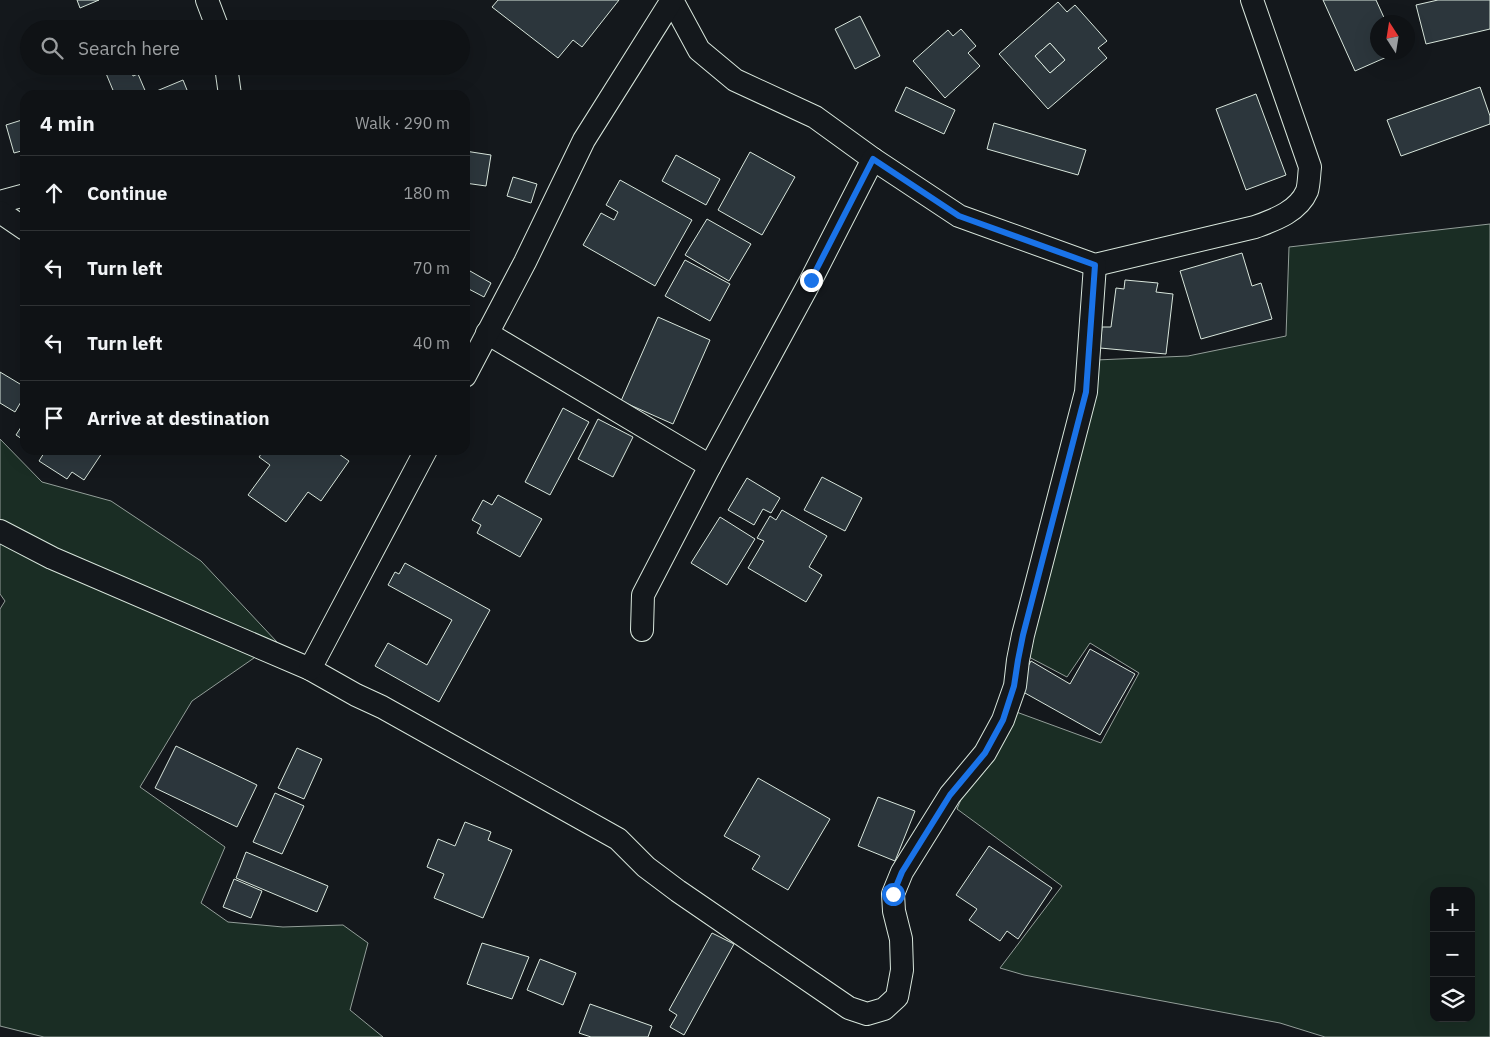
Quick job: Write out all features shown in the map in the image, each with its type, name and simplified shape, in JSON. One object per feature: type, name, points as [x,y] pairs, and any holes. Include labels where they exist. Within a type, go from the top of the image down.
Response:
[{"type":"street","points":[[207,0],[215,20]]},
{"type":"street","points":[[470,366],[525,262],[584,140],[672,0],[699,50],[735,80],[815,117],[873,159],[959,216],[1095,265],[1254,228],[1275,220],[1297,207],[1307,191],[1310,167],[1252,0]]},
{"type":"street","points":[[227,75],[229,90]]},
{"type":"street","points":[[642,630],[643,596],[873,159]]},
{"type":"street","points":[[0,202],[20,196]]},
{"type":"street","points":[[0,212],[20,226]]},
{"type":"street","points":[[0,531],[52,558],[310,669],[356,695],[382,707],[618,840],[646,867],[678,891],[849,1008],[867,1014],[884,1009],[897,998],[902,970],[901,939],[894,911],[893,894],[902,872],[950,795],[985,753],[1003,720],[1014,686],[1023,635],[1086,392],[1095,265]]},
{"type":"street","points":[[487,333],[710,466]]},
{"type":"street","points":[[310,669],[419,455]]},
{"type":"green space","points":[[1490,224],[1490,1037],[1325,1037],[1280,1023],[1024,975],[1000,968],[1062,886],[957,809],[1000,706],[1101,743],[1139,673],[1090,643],[1067,677],[1027,656],[1096,360],[1188,356],[1286,336],[1289,247]]},
{"type":"green space","points":[[0,439],[42,482],[111,501],[201,561],[277,642],[192,701],[140,787],[225,847],[201,903],[228,922],[283,927],[343,925],[368,943],[350,1010],[383,1037],[44,1037],[0,1026],[0,609],[5,601],[0,594]]},
{"type":"building","points":[[77,0],[99,0],[80,8]]},
{"type":"building","points":[[498,0],[619,0],[582,47],[573,40],[558,58],[492,7]]},
{"type":"building","points":[[1323,0],[1376,0],[1383,15],[1370,15],[1370,60],[1380,60],[1355,71]]},
{"type":"building","points":[[1438,0],[1490,0],[1490,29],[1426,44],[1416,5]]},
{"type":"building","points":[[1058,2],[1067,12],[1075,5],[1107,41],[1098,48],[1107,58],[1048,109],[999,54]],"holes":[[[1050,43],[1065,60],[1050,73],[1035,56]]]},
{"type":"building","points":[[860,16],[880,56],[855,69],[835,29]]},
{"type":"building","points":[[961,29],[976,46],[968,53],[980,66],[945,98],[913,61],[948,30],[953,36]]},
{"type":"building","points":[[1050,43],[1065,60],[1050,73],[1035,56]]},
{"type":"building","points":[[107,75],[138,75],[145,90],[113,90]]},
{"type":"building","points":[[183,80],[187,90],[159,90]]},
{"type":"building","points":[[906,87],[955,110],[944,134],[895,111]]},
{"type":"building","points":[[1480,87],[1490,116],[1490,124],[1401,156],[1387,120]]},
{"type":"building","points":[[1256,94],[1286,175],[1246,190],[1216,109]]},
{"type":"building","points":[[20,121],[20,151],[14,153],[6,125]]},
{"type":"building","points":[[994,123],[1086,150],[1078,175],[987,149]]},
{"type":"building","points":[[470,152],[491,155],[486,186],[470,184]]},
{"type":"building","points":[[750,152],[795,177],[762,235],[718,210]]},
{"type":"building","points":[[676,155],[720,179],[706,205],[662,181]]},
{"type":"building","points":[[513,177],[537,184],[531,203],[507,196]]},
{"type":"building","points":[[620,180],[692,220],[655,286],[583,245],[601,213],[614,220],[618,212],[606,205]]},
{"type":"building","points":[[707,219],[751,244],[729,281],[685,255]]},
{"type":"building","points":[[1242,253],[1252,286],[1261,283],[1272,319],[1201,339],[1180,271]]},
{"type":"building","points":[[685,260],[730,284],[710,321],[665,296]]},
{"type":"building","points":[[470,271],[491,283],[484,297],[470,290]]},
{"type":"building","points":[[1125,280],[1158,283],[1156,292],[1173,294],[1166,354],[1100,348],[1102,327],[1111,327],[1116,288],[1124,289]]},
{"type":"building","points":[[658,317],[710,340],[673,424],[621,401]]},
{"type":"building","points":[[0,372],[20,384],[20,404],[15,412],[0,403]]},
{"type":"building","points":[[563,408],[589,422],[550,495],[525,482]]},
{"type":"building","points":[[598,419],[633,437],[613,477],[578,459]]},
{"type":"building","points":[[20,429],[20,438],[16,435]]},
{"type":"building","points":[[43,455],[101,455],[84,480],[72,472],[67,479],[39,461]]},
{"type":"building","points":[[260,455],[340,455],[349,461],[321,501],[308,492],[286,522],[248,495],[270,465],[259,457]]},
{"type":"building","points":[[822,477],[862,498],[845,531],[804,510]]},
{"type":"building","points":[[747,478],[780,498],[771,513],[763,509],[754,525],[728,510]]},
{"type":"building","points":[[498,495],[542,519],[520,557],[477,533],[481,525],[472,520],[483,500],[492,505]]},
{"type":"building","points":[[782,510],[827,536],[809,567],[822,575],[806,602],[748,568],[764,541],[757,538],[770,516],[776,520]]},
{"type":"building","points":[[720,517],[755,539],[727,585],[691,563]]},
{"type":"building","points":[[405,563],[490,610],[439,702],[375,666],[388,643],[427,665],[452,620],[388,585],[395,572],[399,574]]},
{"type":"building","points":[[1090,649],[1135,674],[1100,735],[1016,688],[1031,661],[1070,684]]},
{"type":"building","points":[[176,746],[257,785],[237,827],[155,788]]},
{"type":"building","points":[[297,748],[322,759],[304,799],[278,788]]},
{"type":"building","points":[[758,778],[830,819],[788,890],[752,869],[760,856],[724,836]]},
{"type":"building","points":[[275,793],[304,806],[282,854],[253,842]]},
{"type":"building","points":[[878,797],[915,811],[895,861],[858,846]]},
{"type":"building","points":[[465,822],[491,832],[488,840],[512,850],[483,918],[434,898],[444,874],[427,867],[438,839],[455,846]]},
{"type":"building","points":[[989,846],[1052,888],[1018,939],[1007,931],[1000,941],[969,920],[977,909],[956,895]]},
{"type":"building","points":[[246,852],[328,886],[317,912],[236,878]]},
{"type":"building","points":[[234,879],[262,891],[251,918],[223,907]]},
{"type":"building","points":[[712,933],[734,944],[684,1035],[670,1027],[677,1015],[669,1010]]},
{"type":"building","points":[[482,943],[529,957],[512,999],[467,984]]},
{"type":"building","points":[[540,959],[576,973],[563,1005],[527,990]]},
{"type":"building","points":[[590,1004],[652,1026],[648,1037],[591,1037],[579,1033]]},
{"type":"route","points":[[811,280],[873,159],[959,216],[1095,265],[1086,392],[1023,635],[1014,686],[1003,720],[985,753],[950,795],[902,872],[893,894]]}]
